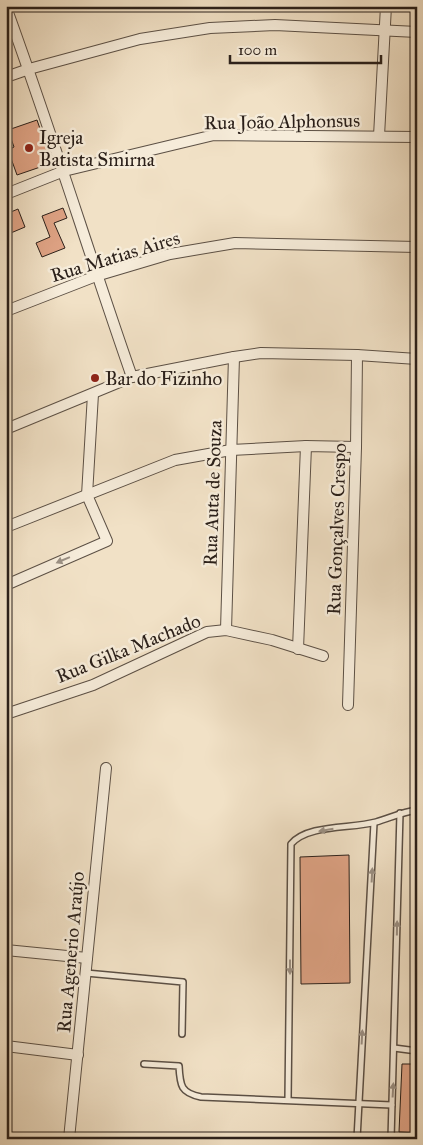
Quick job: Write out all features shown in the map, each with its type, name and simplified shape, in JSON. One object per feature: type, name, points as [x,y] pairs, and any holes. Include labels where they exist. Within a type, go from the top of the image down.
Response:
[{"type":"street","points":[[379,136],[386,6]]},
{"type":"street","points":[[6,7],[64,171],[96,276],[132,377]]},
{"type":"street","points":[[6,77],[140,39],[210,28],[275,25],[417,32]]},
{"type":"street","name":"Rua João Alphonsus","points":[[6,194],[64,171],[214,135],[417,137]]},
{"type":"street","name":"Rua Matias Aires","points":[[6,311],[96,276],[170,254],[235,243],[417,247]]},
{"type":"street","points":[[6,429],[132,377],[234,357],[261,353],[357,354],[417,359]]},
{"type":"street","name":"Rua Gonçalves Crespo","points":[[348,706],[357,354]]},
{"type":"street","name":"Rua Auta de Souza","points":[[226,630],[234,357]]},
{"type":"street","points":[[6,585],[108,541],[87,495],[93,394]]},
{"type":"street","points":[[298,649],[306,446]]},
{"type":"street","points":[[6,527],[175,460],[231,450],[306,446],[356,447]]},
{"type":"street","name":"Rua Gilka Machado","points":[[6,714],[93,685],[207,632],[226,630],[272,640],[323,656]]},
{"type":"street","name":"Rua Agenerio Araújo","points":[[69,1139],[106,768]]},
{"type":"street","points":[[6,950],[87,958]]},
{"type":"street","points":[[6,1046],[78,1055]]},
{"type":"lane","points":[[288,1100],[291,844],[308,833],[374,823],[400,813],[417,810]]},
{"type":"lane","points":[[391,1139],[400,813]]},
{"type":"lane","points":[[357,1139],[374,823]]},
{"type":"lane","points":[[85,973],[183,982],[182,1034]]},
{"type":"lane","points":[[394,1048],[417,1051]]},
{"type":"lane","points":[[144,1064],[178,1066],[181,1086],[192,1095],[210,1098],[392,1106]]},
{"type":"building","name":"Igreja Batista Smirna","points":[[37,120],[52,163],[17,175],[8,150],[14,147],[8,130]]},
{"type":"building","points":[[63,208],[67,218],[54,223],[65,248],[42,257],[36,243],[50,237],[42,216]]},
{"type":"building","points":[[18,209],[25,227],[6,235],[6,214]]},
{"type":"building","points":[[349,855],[350,983],[301,984],[300,857]]},
{"type":"building","points":[[402,1064],[417,1064],[417,1133],[399,1132]]},
{"type":"place","name":"Igreja Batista Smirna","points":[[29,148]]},
{"type":"place","name":"Bar do Fizinho","points":[[95,378]]}]
